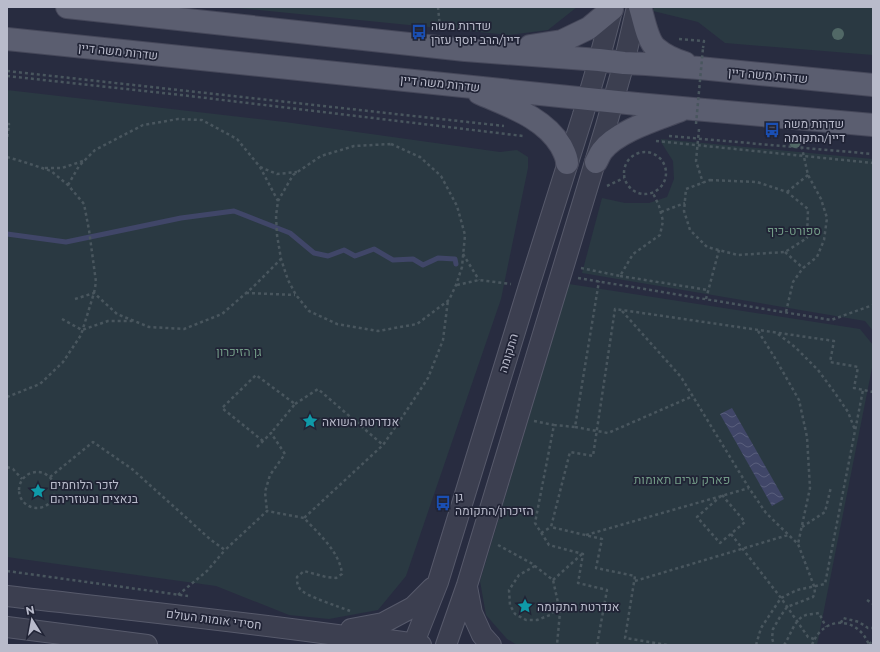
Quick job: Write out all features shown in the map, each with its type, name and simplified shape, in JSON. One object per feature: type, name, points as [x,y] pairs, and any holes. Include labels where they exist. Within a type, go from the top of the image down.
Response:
[{"type":"main road","name":"שדרות משה דיין","points":[[67,7],[465,50],[624,63],[646,64],[701,58],[873,85]]},
{"type":"main road","points":[[639,7],[648,35],[656,48],[673,59],[701,58]]},
{"type":"main road","points":[[465,50],[525,47],[562,42],[589,28],[613,8]]},
{"type":"main road","name":"שדרות משה דיין","points":[[7,39],[588,99],[613,102],[694,118],[873,125]]},
{"type":"main road","points":[[462,86],[520,112],[544,126],[560,144],[567,163]]},
{"type":"main road","points":[[596,162],[602,150],[623,134],[635,128],[694,118]]},
{"type":"street","points":[[446,645],[467,585],[596,162],[639,7]]},
{"type":"street","name":"התקומה","points":[[416,644],[438,582],[588,99],[613,8]]},
{"type":"street","points":[[325,634],[383,623],[413,607],[438,582]]},
{"type":"street","points":[[467,585],[472,613],[482,634],[491,645]]},
{"type":"street","name":"חסידי אומות העולם","points":[[7,596],[232,621],[325,634],[385,639],[416,644]]},
{"type":"street","points":[[7,627],[147,645]]},
{"type":"path","points":[[677,39],[704,41],[694,118],[698,138],[696,161],[703,183]]},
{"type":"path","points":[[7,71],[506,126]]},
{"type":"path","points":[[7,76],[524,136],[544,126]]},
{"type":"path","points":[[68,185],[79,166],[95,150],[143,125],[178,119],[202,120],[237,139],[260,167],[278,201]]},
{"type":"path","points":[[7,124],[9,124],[7,138]]},
{"type":"path","points":[[668,136],[873,154]]},
{"type":"path","points":[[653,140],[873,162]]},
{"type":"path","points":[[304,518],[383,445],[428,378],[443,340],[448,300],[456,286],[462,267],[465,235],[457,206],[441,176],[420,157],[391,144],[354,146],[321,156],[293,175],[278,201],[276,216],[277,235],[281,259],[288,280],[296,295],[308,311],[337,324],[378,331],[416,324],[448,300]]},
{"type":"path","points":[[786,312],[793,282],[803,268],[817,257],[824,240],[827,218],[822,199],[808,175],[802,148]]},
{"type":"path","points":[[650,152],[656,154],[665,164],[667,171],[664,184],[653,193],[638,193],[632,190],[624,178],[626,164],[630,158],[636,154],[650,152]]},
{"type":"path","points":[[7,157],[51,171],[68,185],[84,204],[93,253],[96,282],[81,335],[63,362],[40,384],[7,397]]},
{"type":"path","points":[[42,168],[62,168],[84,161]]},
{"type":"path","points":[[260,167],[277,174],[298,172]]},
{"type":"path","points":[[787,192],[808,175]]},
{"type":"path","points":[[710,180],[757,182],[787,192],[808,209],[807,238],[785,252],[738,255],[707,247],[690,230],[684,211],[686,189],[710,180]]},
{"type":"path","points":[[620,276],[633,254],[660,235],[663,221],[659,206],[653,193]]},
{"type":"path","points":[[661,212],[685,203]]},
{"type":"path","points":[[706,299],[719,250]]},
{"type":"path","points":[[785,252],[803,268]]},
{"type":"path","points":[[463,254],[479,280]]},
{"type":"path","points":[[94,293],[117,314],[149,327],[184,329],[222,314],[281,259]]},
{"type":"path","points":[[564,265],[620,276],[708,290]]},
{"type":"path","points":[[584,279],[831,320],[873,305]]},
{"type":"path","points":[[456,286],[479,280],[529,286]]},
{"type":"path","points":[[575,427],[599,281]]},
{"type":"path","points":[[75,298],[94,293]]},
{"type":"path","points":[[246,293],[296,295]]},
{"type":"path","points":[[551,527],[570,452],[593,456],[615,310],[834,341],[830,362],[858,367],[854,388],[873,392]]},
{"type":"path","points":[[622,311],[681,377],[766,513],[798,544],[814,586],[815,593],[812,597],[787,607],[773,629],[772,638],[774,645]]},
{"type":"path","points":[[62,319],[82,330],[108,322],[135,321]]},
{"type":"path","points":[[758,330],[799,400],[807,437],[810,488],[798,544]]},
{"type":"path","points":[[777,333],[795,347],[818,370],[848,412],[855,430]]},
{"type":"path","points":[[263,441],[222,408],[256,375],[295,404]]},
{"type":"path","points":[[257,447],[271,433],[295,404],[318,389],[383,445]]},
{"type":"path","points":[[756,645],[761,628],[781,598],[797,590],[825,584],[844,479],[863,390]]},
{"type":"path","points":[[583,554],[549,545],[535,523],[554,425],[608,433],[693,396]]},
{"type":"path","points":[[267,511],[265,492],[270,475],[285,454],[271,433]]},
{"type":"path","points":[[50,477],[93,442],[132,469],[211,540],[225,550]]},
{"type":"path","points":[[7,467],[13,469],[22,479]]},
{"type":"path","points":[[32,472],[45,473],[50,477],[56,491],[54,498],[42,508],[28,506],[21,498],[19,492],[22,479],[32,472]]},
{"type":"path","points":[[801,528],[825,512],[831,487]]},
{"type":"path","points":[[586,535],[749,488]]},
{"type":"path","points":[[722,495],[745,522],[720,543],[697,517],[722,495]]},
{"type":"path","points":[[267,511],[304,518],[319,533],[335,554],[341,566],[342,574],[336,578],[304,571],[297,576],[296,581],[300,589],[306,594],[355,612]]},
{"type":"path","points":[[178,595],[207,570],[225,550],[267,511]]},
{"type":"path","points":[[541,532],[551,527],[602,539],[596,568],[635,576],[625,638],[667,645]]},
{"type":"path","points":[[731,534],[781,598],[808,637],[814,638]]},
{"type":"path","points":[[635,581],[789,535]]},
{"type":"path","points":[[482,536],[531,563],[553,580],[560,612],[556,645]]},
{"type":"path","points":[[553,580],[583,554]]},
{"type":"path","points":[[583,554],[578,583],[607,590],[597,645]]},
{"type":"path","points":[[535,566],[519,575],[509,590],[510,605],[514,614],[526,620],[537,620],[550,615],[559,606]]},
{"type":"path","points":[[867,600],[873,604]]},
{"type":"path","points":[[784,645],[797,621],[805,615],[819,613],[826,627]]},
{"type":"path","points":[[841,623],[843,618],[859,622],[868,628],[873,628]]},
{"type":"path","points":[[812,645],[817,634],[826,627],[841,623],[851,625],[859,629],[865,636],[869,645],[873,641]]},
{"type":"green space","points":[[229,7],[577,7],[548,30],[509,35]]},
{"type":"green space","points":[[654,7],[873,7],[873,55],[725,43],[698,22],[653,11]]},
{"type":"green space","name":"גן הזיכרון","points":[[7,90],[285,122],[500,152],[517,150],[528,157],[528,168],[501,299],[406,576],[378,610],[329,619],[289,615],[216,586],[7,557]]},
{"type":"green space","name":"ספורט-כיף","points":[[661,139],[873,159],[873,331],[865,321],[582,273],[602,198],[625,203],[649,203],[667,197],[674,179],[673,161],[661,142]]},
{"type":"green space","name":"פארק ערים תאומות","points":[[569,284],[860,329],[873,345],[873,363],[817,645],[517,645],[507,639],[486,615],[480,581]]},
{"type":"water","points":[[732,408],[784,499],[772,506],[720,414]]},
{"type":"waterway","points":[[7,234],[66,242],[181,218],[234,211],[290,233],[314,253],[328,256],[344,250],[355,256],[374,249],[393,260],[413,259],[423,265],[438,258],[455,259],[456,264]]},
{"type":"place","name":"שדרות משה דיין/הרב יוסף עזרן","points":[[419,32]]},
{"type":"place","name":"שדרות משה דיין/התקומה","points":[[772,130]]},
{"type":"place","name":"אנדרטת השואה","points":[[310,421]]},
{"type":"place","name":"לזכר הלוחמים בנאצים ובעוזריהם","points":[[38,491]]},
{"type":"place","name":"גן הזיכרון/התקומה","points":[[443,503]]},
{"type":"place","name":"אנדרטת התקומה","points":[[525,606]]}]
